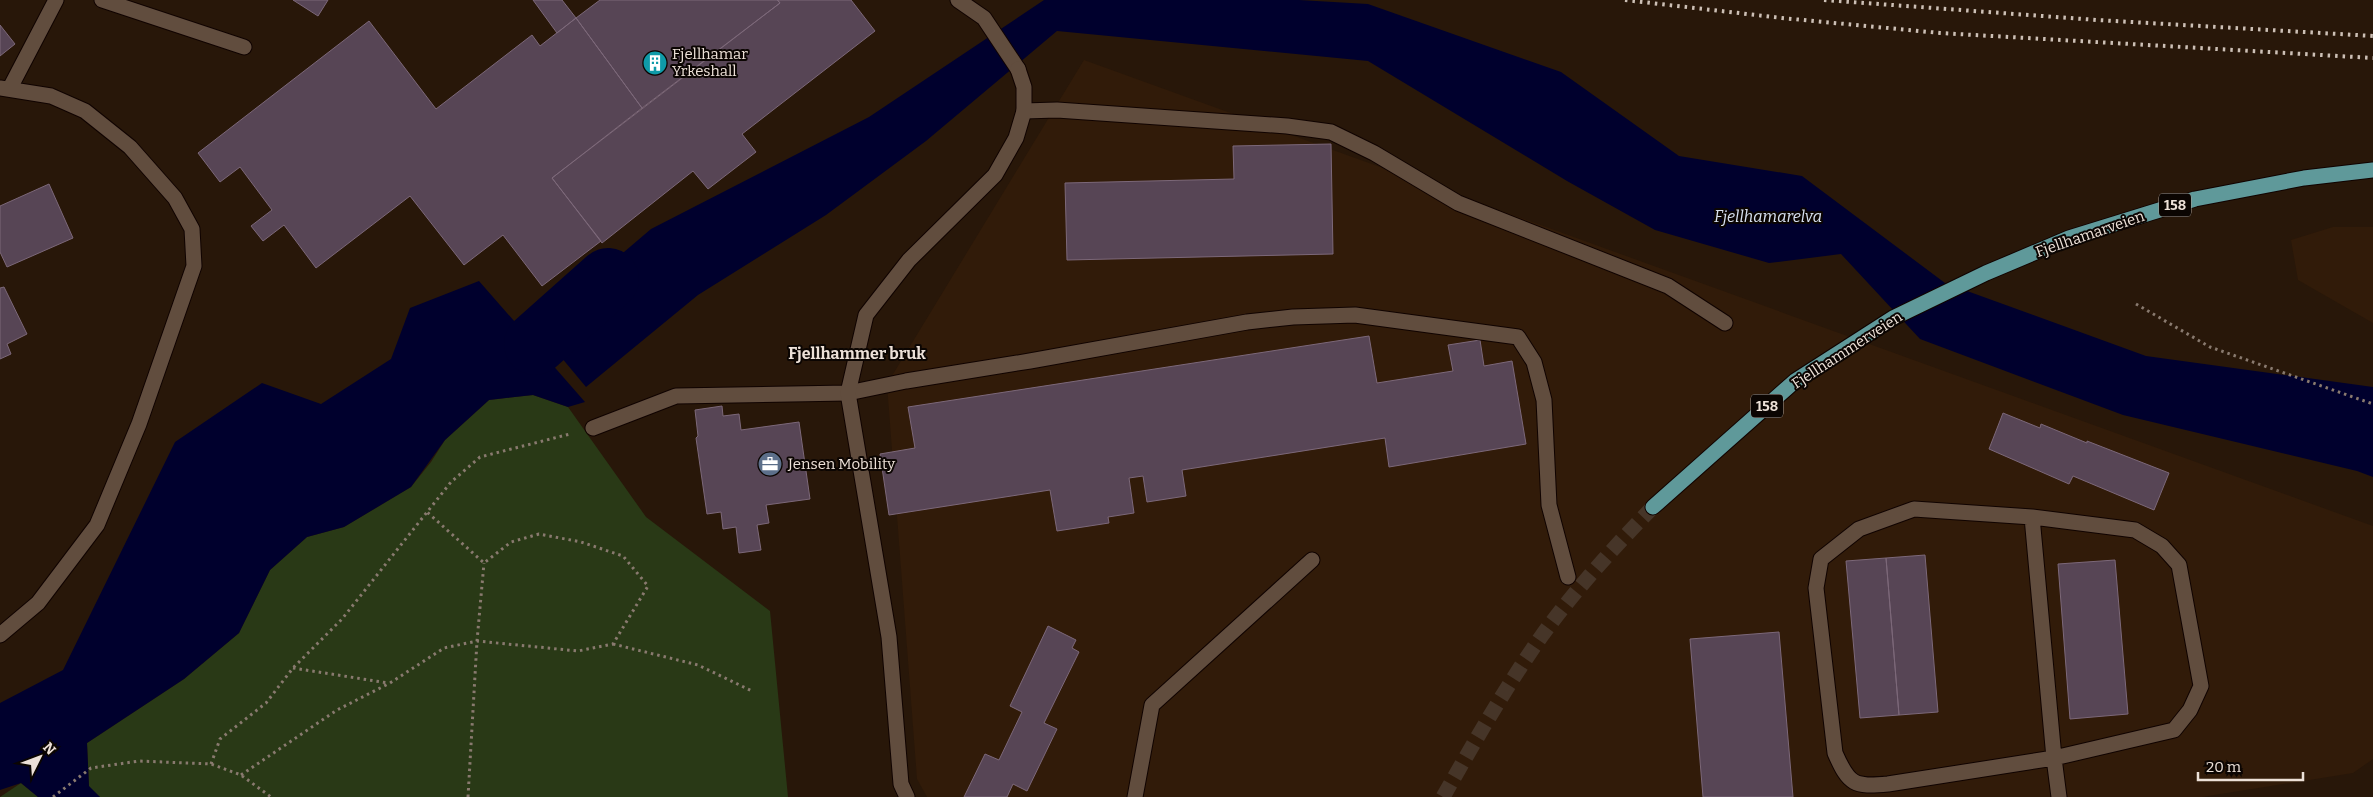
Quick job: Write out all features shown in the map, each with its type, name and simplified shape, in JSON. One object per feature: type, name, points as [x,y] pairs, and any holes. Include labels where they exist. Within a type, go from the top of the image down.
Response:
[{"type":"main road","name":"Fjellhamarveien","points":[[1986,273],[2069,238],[2196,199],[2304,178],[2373,170]]},
{"type":"main road","name":"Fjellhammerveien","points":[[1653,507],[1795,381],[1893,318],[1986,273]]},
{"type":"street","points":[[0,635],[38,603],[97,525],[139,424],[194,266],[192,229],[175,198],[130,147],[85,111],[51,96],[5,88],[56,0]]},
{"type":"street","points":[[102,0],[244,47]]},
{"type":"street","points":[[907,797],[901,784],[889,637],[848,393],[866,315],[909,260],[995,175],[1016,138],[1024,112],[1024,87],[1018,69],[984,18],[958,0]]},
{"type":"street","points":[[1024,112],[1057,110],[1287,126],[1331,132],[1374,153],[1458,203],[1668,286],[1725,324]]},
{"type":"street","points":[[593,428],[676,396],[848,393],[906,381],[1238,324],[1293,317],[1355,315],[1518,337],[1534,362],[1544,400],[1549,505],[1568,576]]},
{"type":"street","points":[[1914,509],[2032,517],[2135,530],[2162,546],[2178,565],[2201,686],[2190,710],[2174,730],[2054,758],[1888,784],[1862,786],[1845,775],[1835,753],[1816,588],[1821,559],[1840,542],[1859,529],[1914,509]]},
{"type":"street","points":[[2032,517],[2059,797]]},
{"type":"street","points":[[1135,797],[1152,705],[1312,560]]},
{"type":"path","points":[[2136,304],[2210,347],[2373,404]]},
{"type":"path","points":[[211,764],[220,739],[266,703],[293,668],[342,618],[451,482],[480,457],[593,428]]},
{"type":"path","points":[[427,512],[484,563]]},
{"type":"path","points":[[468,797],[477,640],[484,563],[511,542],[540,534],[581,542],[623,556],[648,586],[613,644]]},
{"type":"path","points":[[241,775],[337,710],[390,683],[444,648],[477,640],[578,651],[613,644],[698,665],[752,691]]},
{"type":"path","points":[[293,668],[390,683]]},
{"type":"path","points":[[53,797],[92,768],[139,761],[211,764],[241,775],[271,797]]},
{"type":"shaded area","points":[[1084,60],[2373,526],[2373,759],[2353,773],[2202,797],[927,797],[917,779],[887,384]]},
{"type":"shaded area","points":[[2333,227],[2373,227],[2373,323],[2298,280],[2291,240]]},
{"type":"green space","points":[[533,395],[568,407],[646,517],[770,611],[788,797],[100,797],[89,787],[87,743],[184,679],[239,633],[270,570],[307,537],[344,527],[411,487],[431,462],[445,440],[489,400]]},
{"type":"green space","points":[[21,783],[38,797],[0,797]]},
{"type":"water","name":"Fjellhamarelva","points":[[1044,0],[1299,0],[1368,4],[1561,72],[1679,156],[1802,176],[1945,283],[2146,356],[2373,387],[2373,477],[2357,471],[2123,415],[1920,339],[1841,254],[1769,263],[1655,230],[1567,181],[1368,61],[1057,31],[926,141],[826,215],[698,295],[586,387],[536,327],[651,229],[869,117]]},
{"type":"water","points":[[479,281],[585,402],[568,407],[533,395],[489,400],[445,440],[411,487],[344,527],[307,537],[270,570],[239,633],[184,679],[87,743],[89,786],[100,797],[38,797],[21,783],[0,790],[0,703],[63,670],[175,442],[262,383],[321,404],[391,359],[410,308]]},
{"type":"building","points":[[293,0],[328,0],[318,16]]},
{"type":"building","points":[[533,0],[562,0],[576,18],[557,33]]},
{"type":"building","name":"Fjellhamar Yrkeshall","points":[[600,0],[777,0],[780,3],[642,108],[576,18]]},
{"type":"building","points":[[778,0],[851,0],[875,31],[742,134],[756,152],[708,189],[693,171],[602,243],[552,178],[780,3]]},
{"type":"building","points":[[576,18],[642,108],[552,178],[601,241],[542,286],[503,235],[464,265],[410,196],[316,268],[284,225],[263,241],[251,226],[272,210],[240,167],[220,182],[198,153],[369,21],[436,109],[532,35],[540,46]]},
{"type":"building","points":[[0,25],[15,44],[0,56]]},
{"type":"building","points":[[1331,144],[1333,254],[1067,260],[1065,183],[1234,179],[1233,146]]},
{"type":"building","points":[[49,184],[73,238],[7,267],[0,252],[0,206]]},
{"type":"building","points":[[4,287],[27,334],[7,344],[11,354],[0,359],[0,288]]},
{"type":"building","points":[[1369,336],[1377,383],[1453,371],[1448,345],[1480,340],[1484,366],[1512,361],[1526,444],[1389,467],[1385,438],[1182,470],[1186,496],[1147,502],[1143,476],[1129,478],[1134,513],[1108,517],[1109,523],[1057,531],[1050,490],[889,515],[880,454],[915,448],[908,407]]},
{"type":"building","points":[[722,406],[723,416],[739,414],[741,430],[799,422],[810,499],[766,505],[769,523],[757,525],[761,550],[739,553],[736,527],[723,529],[721,512],[707,514],[696,438],[698,436],[695,410]]},
{"type":"building","points":[[2003,413],[2040,428],[2041,424],[2169,473],[2154,510],[2073,476],[2069,484],[1989,449]]},
{"type":"building","points":[[1925,555],[1938,712],[1899,715],[1886,558]]},
{"type":"building","points":[[1886,558],[1899,715],[1860,718],[1846,561]]},
{"type":"building","points":[[2115,560],[2128,714],[2070,719],[2058,564]]},
{"type":"building","points":[[1048,626],[1076,640],[1072,648],[1079,652],[1044,723],[1057,729],[1027,791],[1013,784],[1007,797],[964,797],[985,754],[999,760],[1022,712],[1010,706]]},
{"type":"building","points":[[1779,632],[1793,797],[1703,797],[1690,639]]},
{"type":"waterway","points":[[535,344],[608,279]]},
{"type":"tunnel","points":[[1443,797],[1504,694],[1543,634],[1596,569],[1653,507]]},
{"type":"railway","points":[[1625,0],[1782,18],[1940,33],[2373,58]]},
{"type":"railway","points":[[1824,0],[2097,20],[2373,36]]},
{"type":"place","name":"Fjellhamar Yrkeshall","points":[[655,63]]},
{"type":"place","name":"Jensen Mobility","points":[[770,464]]},
{"type":"district","name":"Fjellhammer bruk","points":[[857,353]]}]
